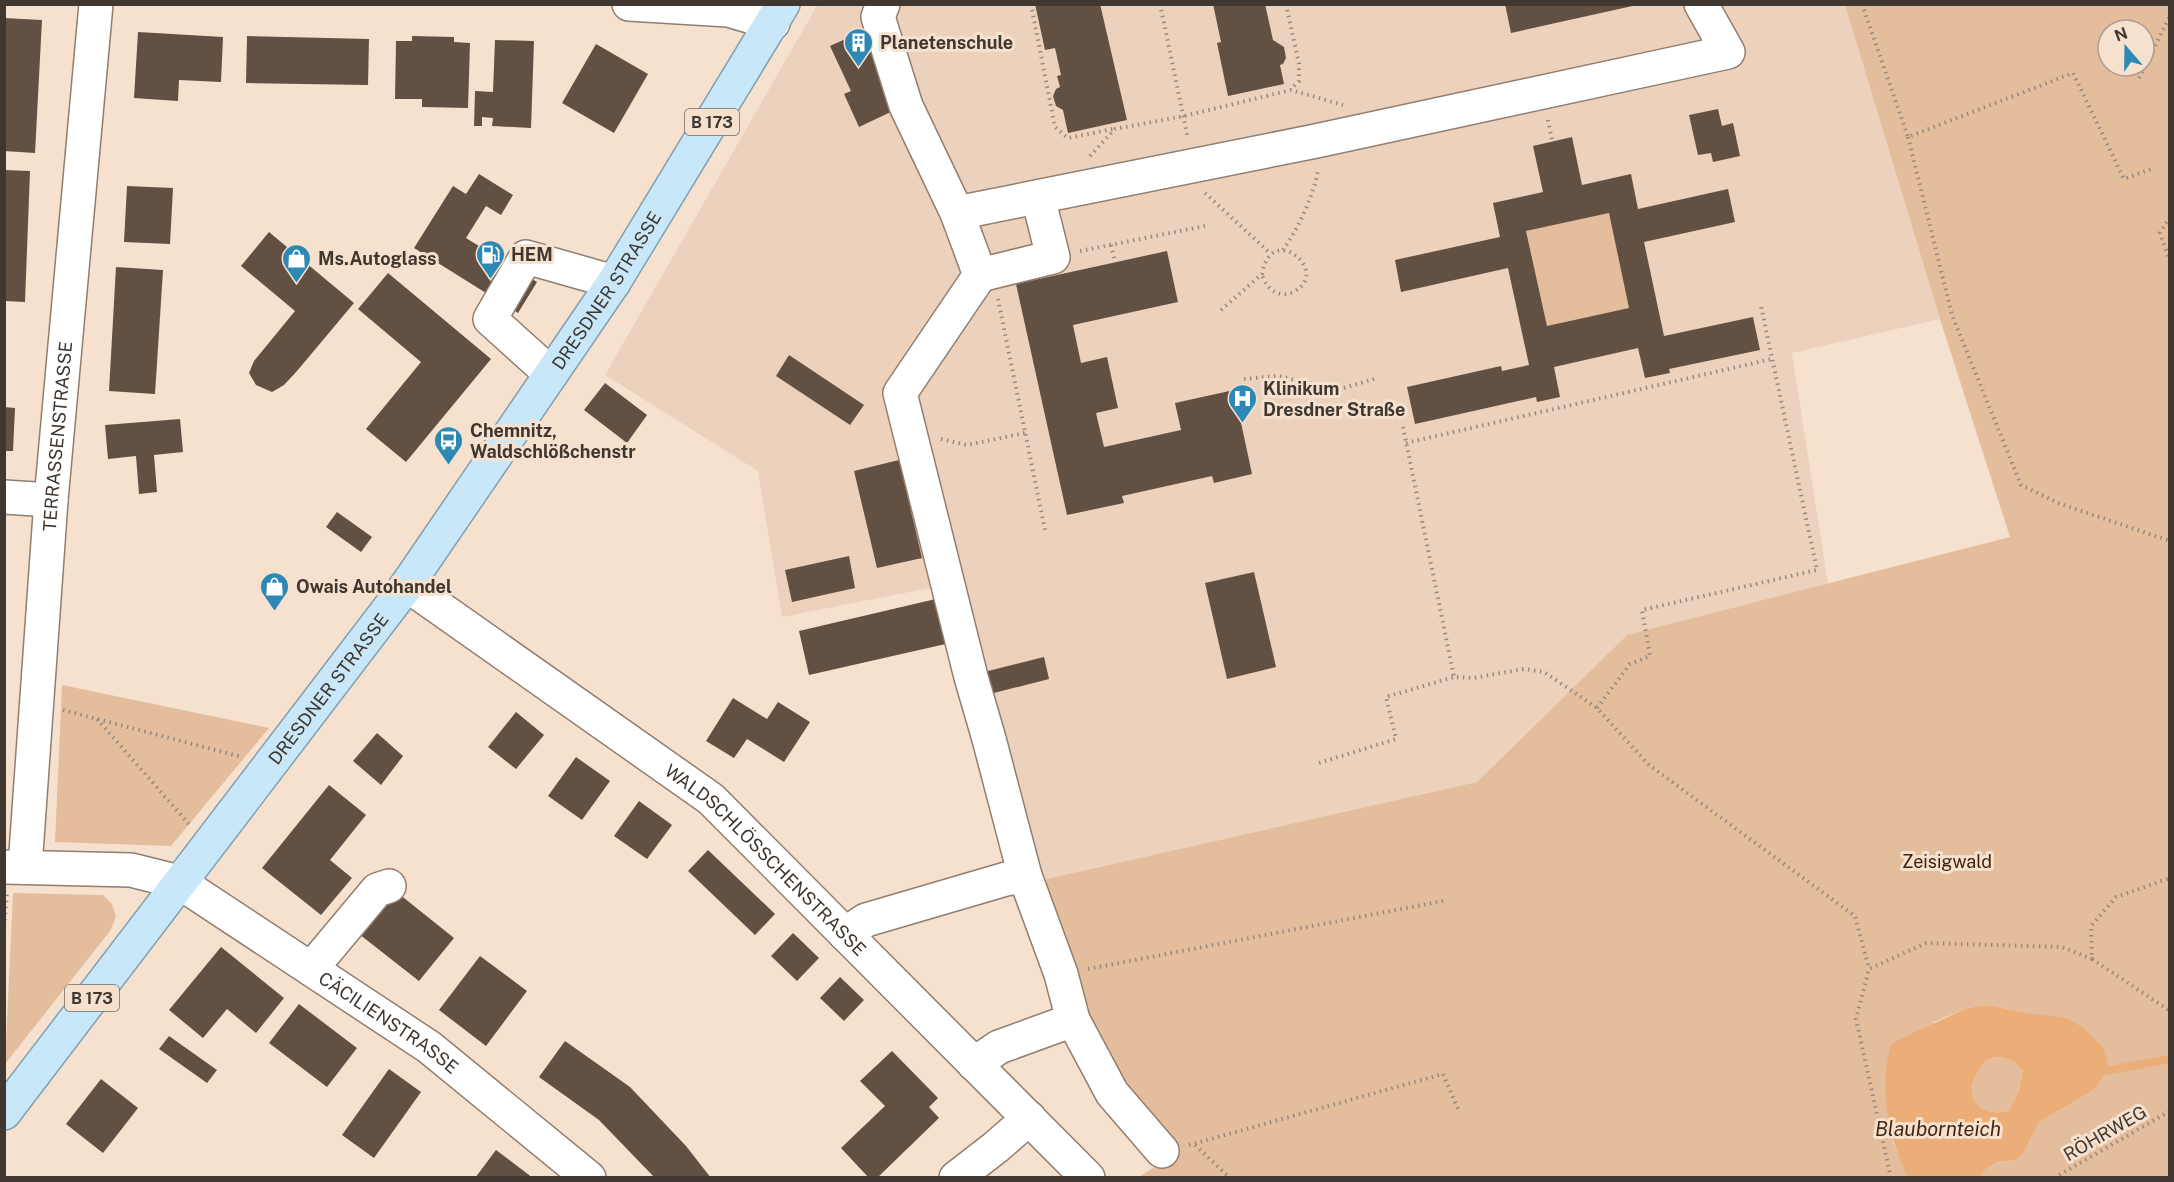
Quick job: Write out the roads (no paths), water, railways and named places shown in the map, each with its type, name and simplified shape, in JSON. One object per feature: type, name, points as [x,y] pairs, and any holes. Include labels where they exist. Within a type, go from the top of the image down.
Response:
[{"type":"main road","name":"DRESDNER STRASSE","points":[[4,1113],[407,585],[614,282],[778,14]]},
{"type":"street","name":"TERRASSENSTRASSE","points":[[15,867],[37,702],[51,500],[96,4]]},
{"type":"street","points":[[629,4],[721,7],[778,14]]},
{"type":"street","points":[[957,213],[1050,195],[1199,178],[1728,52],[1700,4]]},
{"type":"street","points":[[881,6],[878,17],[906,106],[986,273]]},
{"type":"street","points":[[1050,195],[1053,257],[986,273],[900,393],[971,676],[1025,876],[1061,974],[1073,1020],[1112,1093],[1162,1151]]},
{"type":"street","points":[[551,374],[490,319],[526,257],[614,282]]},
{"type":"street","points":[[4,497],[51,500]]},
{"type":"street","name":"WALDSCHLÖSSCHENSTRASSE","points":[[407,585],[711,799],[1088,1178]]},
{"type":"street","name":"CÄCILIENSTRASSE","points":[[15,867],[131,870],[179,882],[429,1047],[588,1178]]},
{"type":"street","points":[[845,934],[866,920],[1006,879],[1025,876]]},
{"type":"street","points":[[311,969],[376,890],[389,886]]},
{"type":"street","points":[[974,1064],[999,1047],[1073,1020]]},
{"type":"street","points":[[956,1178],[1029,1118]]},
{"type":"water","name":"Blaubornteich","points":[[1987,1005],[2067,1018],[2085,1029],[2103,1048],[2108,1070],[2094,1090],[2039,1122],[2023,1154],[2016,1160],[1998,1162],[1987,1168],[1980,1177],[1907,1177],[1895,1146],[1887,1113],[1885,1079],[1891,1045],[1967,1008]],"holes":[[[1997,1057],[2014,1062],[2023,1071],[2019,1090],[2009,1111],[1991,1112],[1976,1103],[1972,1087],[1986,1060]]]},
{"type":"waterway","points":[[2100,1072],[2170,1059]]},
{"type":"place","name":"Planetenschule","points":[[859,68]]},
{"type":"place","name":"HEM","points":[[490,280]]},
{"type":"place","name":"Ms.Autoglass","points":[[297,284]]},
{"type":"place","name":"Klinikum Dresdner Straße","points":[[1242,424]]},
{"type":"place","name":"Chemnitz, Waldschlößchenstr","points":[[449,466]]},
{"type":"place","name":"Owais Autohandel","points":[[275,612]]},
{"type":"park label","name":"Zeisigwald","points":[[1947,861]]}]
